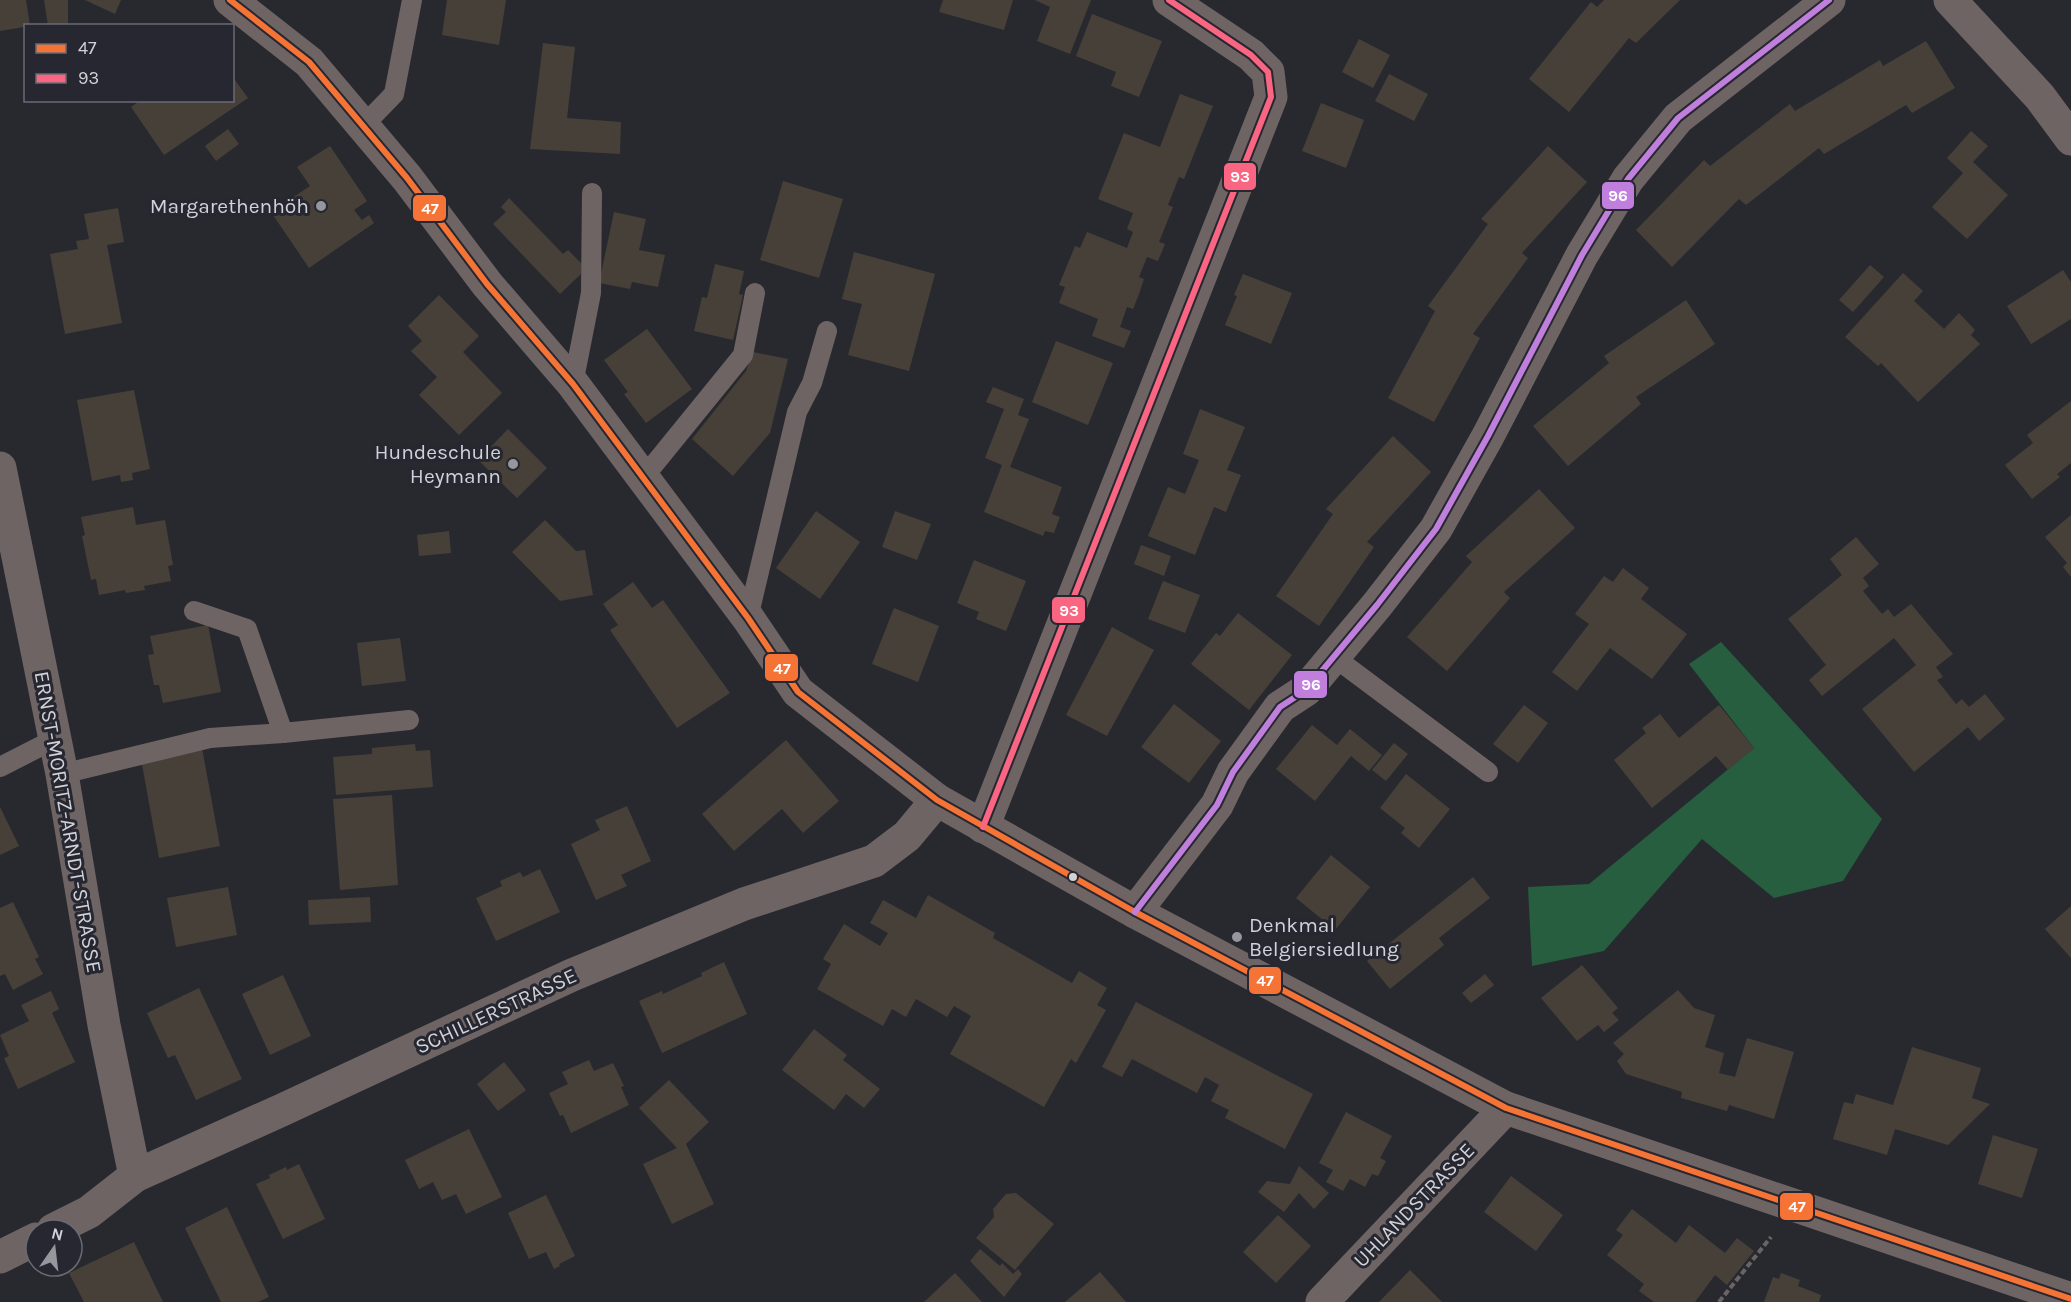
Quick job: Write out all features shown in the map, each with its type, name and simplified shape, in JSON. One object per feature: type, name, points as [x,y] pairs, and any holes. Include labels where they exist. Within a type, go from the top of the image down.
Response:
[{"type":"street","points":[[230,0],[309,62],[407,178],[487,284],[573,384],[747,618],[798,692],[937,800],[1135,912],[1506,1108],[1797,1208],[2034,1295],[2071,1299]]},
{"type":"street","points":[[983,827],[1271,97],[1268,72],[1251,55],[1169,0]]},
{"type":"street","points":[[1135,912],[1216,805],[1233,771],[1280,707],[1306,690],[1377,605],[1436,529],[1488,436],[1582,255],[1628,178],[1678,118],[1829,0]]},
{"type":"street","points":[[1950,0],[2040,97],[2071,139]]},
{"type":"street","name":"ERNST-MORITZ-ARNDT-STRASSE","points":[[0,468],[62,774],[104,1025],[135,1176]]},
{"type":"street","name":"SCHILLERSTRASSE","points":[[77,1218],[89,1212],[135,1176],[572,975],[744,904],[874,861],[907,836],[937,800]]},
{"type":"street","name":"UHLANDSTRASSE","points":[[1322,1302],[1506,1108]]},
{"type":"street","points":[[0,1257],[24,1245]]},
{"type":"lane","points":[[363,126],[394,94],[412,0]]},
{"type":"lane","points":[[573,384],[591,293],[592,193]]},
{"type":"lane","points":[[643,478],[743,355],[755,293]]},
{"type":"lane","points":[[747,618],[798,412],[812,383],[827,331]]},
{"type":"lane","points":[[194,611],[247,629],[283,733]]},
{"type":"lane","points":[[1334,657],[1488,772]]},
{"type":"lane","points":[[62,774],[210,738],[409,720]]},
{"type":"lane","points":[[0,767],[55,739]]},
{"type":"path","points":[[1719,1302],[1797,1208]]},
{"type":"green space","points":[[1721,642],[1882,819],[1843,881],[1774,898],[1702,839],[1604,951],[1532,966],[1528,887],[1589,884],[1754,748],[1689,664]]},
{"type":"building","points":[[0,0],[26,0],[30,24],[0,31]]},
{"type":"building","points":[[44,0],[68,0],[68,24],[48,24]]},
{"type":"building","points":[[85,0],[121,0],[115,14]]},
{"type":"building","points":[[447,0],[506,0],[499,45],[442,35]]},
{"type":"building","points":[[943,0],[1013,0],[1004,30],[939,12]]},
{"type":"building","points":[[1035,0],[1091,0],[1070,54],[1037,41],[1050,7]]},
{"type":"building","points":[[1604,0],[1680,0],[1636,43],[1629,38],[1569,112],[1529,79],[1591,2],[1597,7]]},
{"type":"building","points":[[1092,14],[1162,41],[1139,97],[1111,86],[1116,72],[1076,56]]},
{"type":"building","points":[[1359,39],[1390,55],[1373,88],[1342,72]]},
{"type":"building","points":[[1926,41],[1955,88],[1912,113],[1906,105],[1824,154],[1819,148],[1746,205],[1739,199],[1672,267],[1636,230],[1704,160],[1710,166],[1790,104],[1795,111],[1880,60],[1883,66]]},
{"type":"building","points":[[543,43],[575,47],[567,118],[621,122],[620,154],[530,149]]},
{"type":"building","points":[[1389,74],[1428,94],[1414,121],[1375,101]]},
{"type":"building","points":[[234,79],[248,98],[164,155],[131,107],[138,102],[234,102]]},
{"type":"building","points":[[1180,94],[1213,106],[1184,179],[1179,177],[1168,205],[1173,207],[1159,242],[1165,244],[1158,261],[1147,257],[1139,277],[1144,279],[1133,309],[1127,307],[1120,327],[1131,331],[1124,348],[1092,336],[1098,319],[1059,303],[1065,287],[1059,285],[1075,246],[1080,248],[1087,232],[1127,248],[1133,232],[1127,229],[1133,213],[1098,199],[1124,133],[1160,147]]},
{"type":"building","points":[[1321,103],[1364,120],[1346,168],[1302,151]]},
{"type":"building","points":[[228,129],[239,144],[216,161],[205,146]]},
{"type":"building","points":[[1971,131],[1988,146],[1973,162],[2008,195],[1967,239],[1932,207],[1963,173],[1947,158]]},
{"type":"building","name":"Margarethenhöh","points":[[330,146],[367,201],[354,210],[362,220],[369,215],[374,223],[309,268],[271,212],[310,186],[297,167]]},
{"type":"building","points":[[1548,146],[1587,182],[1522,253],[1528,258],[1473,334],[1480,338],[1434,422],[1388,398],[1435,311],[1428,306],[1488,224],[1481,219]]},
{"type":"building","points":[[783,181],[843,199],[819,278],[760,260]]},
{"type":"building","points":[[509,198],[563,254],[568,250],[582,264],[581,274],[560,294],[493,224],[506,212],[501,207]]},
{"type":"building","points":[[118,208],[124,242],[107,245],[122,323],[65,334],[50,254],[78,249],[76,241],[89,239],[84,214]]},
{"type":"building","points":[[614,212],[646,219],[639,250],[665,255],[658,287],[632,282],[630,289],[599,283]]},
{"type":"building","points":[[854,252],[935,274],[909,371],[848,355],[862,304],[842,299]]},
{"type":"building","points":[[715,264],[744,271],[739,294],[743,295],[733,340],[694,331],[702,297],[707,298]]},
{"type":"building","points":[[1870,265],[1884,277],[1853,312],[1839,300]]},
{"type":"building","points":[[2063,270],[2071,282],[2071,319],[2031,344],[2007,306]]},
{"type":"building","points":[[1903,273],[1923,291],[1914,301],[1944,329],[1959,313],[1975,330],[1971,335],[1980,344],[1918,402],[1881,363],[1878,366],[1845,337]]},
{"type":"building","points":[[1243,274],[1292,293],[1271,344],[1225,325]]},
{"type":"building","points":[[439,295],[479,336],[463,352],[502,393],[459,435],[419,395],[437,377],[411,351],[422,341],[408,326]]},
{"type":"building","points":[[1686,300],[1715,344],[1636,397],[1641,404],[1568,466],[1533,426],[1609,363],[1604,356]]},
{"type":"building","points":[[647,329],[692,389],[646,423],[624,394],[628,392],[604,360]]},
{"type":"building","points":[[1056,341],[1113,363],[1088,425],[1032,402]]},
{"type":"building","points":[[753,352],[788,359],[770,433],[733,476],[692,439],[746,371]]},
{"type":"building","points":[[993,387],[1024,399],[1018,415],[1029,419],[1010,467],[1062,487],[1052,514],[1060,517],[1054,533],[1045,531],[1043,536],[984,512],[1002,465],[985,458],[1004,409],[986,402]]},
{"type":"building","points":[[134,390],[150,469],[132,473],[133,480],[121,482],[120,475],[92,481],[77,400]]},
{"type":"building","points":[[2071,401],[2071,463],[2057,474],[2060,477],[2032,499],[2005,465],[2033,443],[2027,435]]},
{"type":"building","points":[[1200,409],[1245,427],[1227,470],[1241,475],[1226,512],[1214,507],[1195,555],[1148,536],[1168,487],[1185,494],[1199,460],[1183,454]]},
{"type":"building","name":"Hundeschule Heymann","points":[[508,429],[547,468],[517,498],[478,460]]},
{"type":"building","points":[[1393,436],[1431,472],[1367,542],[1374,547],[1319,626],[1276,596],[1333,514],[1326,509]]},
{"type":"building","points":[[1539,489],[1575,528],[1504,592],[1510,598],[1447,671],[1407,637],[1472,562],[1466,556]]},
{"type":"building","points":[[133,507],[136,525],[165,520],[173,565],[168,566],[171,581],[144,586],[145,590],[126,593],[125,590],[99,595],[96,579],[91,580],[82,536],[85,535],[81,517]]},
{"type":"building","points":[[816,511],[860,542],[820,599],[776,568]]},
{"type":"building","points":[[895,511],[931,524],[917,560],[882,547]]},
{"type":"building","points":[[2071,515],[2071,577],[2063,567],[2067,563],[2045,537]]},
{"type":"building","points":[[545,520],[576,551],[585,550],[593,595],[560,601],[512,552]]},
{"type":"building","points":[[449,531],[451,553],[419,556],[417,535]]},
{"type":"building","points":[[1856,537],[1879,564],[1863,578],[1869,586],[1863,591],[1872,602],[1882,614],[1888,609],[1894,617],[1911,604],[1953,654],[1936,667],[1943,677],[1937,680],[1956,704],[1962,699],[1969,707],[1985,694],[2005,719],[1979,741],[1968,727],[1914,772],[1862,709],[1916,665],[1894,638],[1822,696],[1809,680],[1826,665],[1788,619],[1842,575],[1830,559]]},
{"type":"building","points":[[1141,545],[1171,556],[1164,576],[1134,564]]},
{"type":"building","points":[[974,560],[1026,581],[1006,631],[976,619],[979,612],[957,603]]},
{"type":"building","points":[[1623,568],[1649,588],[1641,599],[1687,634],[1652,679],[1610,648],[1577,691],[1552,672],[1589,624],[1575,614],[1604,576],[1613,582]]},
{"type":"building","points":[[1163,581],[1200,595],[1185,633],[1148,619]]},
{"type":"building","points":[[633,582],[652,608],[663,600],[730,693],[677,728],[610,630],[618,625],[603,604]]},
{"type":"building","points":[[894,608],[939,626],[918,682],[872,664]]},
{"type":"building","points":[[1238,613],[1292,655],[1249,710],[1191,664],[1216,633],[1220,636]]},
{"type":"building","points":[[208,625],[221,692],[163,703],[159,685],[154,685],[148,655],[154,654],[150,636]]},
{"type":"building","points":[[1112,627],[1154,650],[1107,736],[1066,715]]},
{"type":"building","points":[[400,638],[406,681],[362,686],[357,643]]},
{"type":"building","points":[[1174,704],[1221,741],[1189,783],[1141,747]]},
{"type":"building","points":[[1524,705],[1548,723],[1518,763],[1493,744]]},
{"type":"building","points":[[1719,705],[1754,748],[1728,770],[1716,756],[1652,808],[1614,760],[1646,733],[1642,728],[1660,714],[1679,738]]},
{"type":"building","points":[[1312,725],[1337,745],[1350,729],[1382,755],[1369,771],[1351,756],[1315,801],[1276,769]]},
{"type":"building","points":[[786,740],[839,801],[803,833],[782,809],[734,851],[702,814]]},
{"type":"building","points":[[1394,743],[1408,754],[1386,781],[1372,770]]},
{"type":"building","points":[[415,744],[416,751],[430,750],[433,787],[336,795],[333,757],[372,754],[372,748]]},
{"type":"building","points":[[202,748],[220,846],[159,858],[141,759]]},
{"type":"building","points":[[1406,774],[1450,809],[1419,848],[1401,833],[1405,828],[1380,808]]},
{"type":"building","points":[[392,795],[398,885],[340,890],[333,799]]},
{"type":"building","points":[[627,806],[651,861],[621,875],[627,886],[596,900],[571,844],[600,830],[595,820]]},
{"type":"building","points":[[0,807],[19,846],[0,855]]},
{"type":"building","points":[[1331,855],[1370,887],[1335,930],[1296,898]]},
{"type":"building","points":[[540,869],[560,912],[496,941],[476,898],[502,886],[500,881],[520,872],[523,877]]},
{"type":"building","points":[[1473,877],[1490,898],[1439,938],[1444,945],[1390,989],[1367,961]]},
{"type":"building","points":[[228,887],[237,935],[176,947],[167,898]]},
{"type":"building","points":[[928,895],[995,933],[993,938],[1072,983],[1079,971],[1107,988],[1097,1005],[1106,1010],[1076,1063],[1071,1059],[1044,1107],[950,1054],[971,1016],[954,1006],[947,1017],[916,999],[906,1017],[892,1009],[883,1026],[817,989],[831,964],[823,959],[844,924],[880,946],[888,933],[870,923],[883,900],[916,918]]},
{"type":"building","points":[[370,897],[371,922],[309,925],[308,900]]},
{"type":"building","points":[[13,902],[39,957],[35,959],[43,974],[13,990],[5,974],[0,976],[0,908]]},
{"type":"building","points":[[2071,906],[2071,958],[2045,929]]},
{"type":"building","points":[[724,962],[747,1014],[662,1053],[639,1001],[662,991],[663,994],[702,976],[701,973]]},
{"type":"building","points":[[1582,965],[1618,1008],[1612,1013],[1619,1020],[1604,1032],[1598,1025],[1577,1041],[1541,998]]},
{"type":"building","points":[[1485,974],[1494,985],[1471,1003],[1462,993]]},
{"type":"building","points":[[283,975],[311,1036],[270,1055],[242,994]]},
{"type":"building","points":[[199,988],[242,1079],[196,1100],[175,1055],[168,1058],[147,1013]]},
{"type":"building","points":[[1678,990],[1694,1008],[1715,1015],[1705,1047],[1724,1053],[1719,1073],[1735,1077],[1747,1038],[1794,1052],[1774,1119],[1729,1105],[1727,1111],[1681,1098],[1682,1092],[1626,1074],[1617,1061],[1624,1054],[1613,1043]]},
{"type":"building","points":[[51,991],[59,1009],[52,1013],[75,1062],[18,1089],[4,1058],[9,1056],[0,1035],[29,1021],[21,1005]]},
{"type":"building","points":[[1136,1002],[1313,1094],[1285,1149],[1225,1118],[1229,1110],[1211,1101],[1219,1085],[1205,1077],[1197,1093],[1132,1059],[1122,1077],[1102,1067]]},
{"type":"building","points":[[814,1029],[847,1055],[843,1060],[880,1089],[864,1108],[846,1094],[834,1110],[782,1070]]},
{"type":"building","points":[[1912,1047],[1981,1068],[1972,1098],[1990,1104],[1948,1145],[1895,1129],[1887,1155],[1833,1139],[1844,1102],[1853,1104],[1856,1094],[1893,1105]]},
{"type":"building","points":[[589,1060],[594,1071],[613,1063],[624,1086],[621,1087],[629,1105],[571,1133],[549,1093],[568,1084],[562,1072]]},
{"type":"building","points":[[504,1062],[526,1090],[498,1111],[477,1084]]},
{"type":"building","points":[[669,1080],[709,1122],[686,1144],[714,1204],[672,1224],[643,1164],[677,1148],[639,1108]]},
{"type":"building","points":[[1346,1112],[1392,1136],[1380,1158],[1386,1161],[1378,1176],[1372,1174],[1365,1187],[1350,1179],[1343,1191],[1326,1182],[1333,1170],[1319,1163]]},
{"type":"building","points":[[469,1129],[502,1197],[466,1214],[456,1194],[442,1200],[433,1182],[419,1189],[405,1160]]},
{"type":"building","points":[[1993,1135],[2038,1149],[2022,1198],[1978,1184]]},
{"type":"building","points":[[299,1164],[325,1219],[283,1239],[256,1184],[286,1167],[287,1170]]},
{"type":"building","points":[[1299,1166],[1329,1193],[1314,1209],[1299,1193],[1284,1212],[1258,1192],[1267,1181],[1290,1184]]},
{"type":"building","points":[[1511,1176],[1563,1215],[1536,1251],[1484,1212]]},
{"type":"building","points":[[1016,1193],[1054,1224],[1015,1270],[976,1238],[994,1217],[993,1209],[1006,1194]]},
{"type":"building","points":[[546,1195],[575,1256],[554,1269],[546,1252],[529,1259],[508,1213]]},
{"type":"building","points":[[227,1207],[269,1297],[258,1302],[221,1302],[185,1228]]},
{"type":"building","points":[[1632,1209],[1676,1243],[1689,1225],[1725,1253],[1737,1238],[1754,1251],[1727,1285],[1715,1275],[1695,1302],[1654,1302],[1639,1291],[1644,1284],[1607,1255],[1623,1235],[1616,1230]]},
{"type":"building","points":[[1278,1215],[1311,1246],[1276,1283],[1243,1252]]},
{"type":"building","points":[[134,1242],[163,1302],[84,1302],[72,1278],[84,1278],[84,1266]]},
{"type":"building","points":[[980,1249],[1000,1266],[1002,1263],[1013,1274],[1018,1269],[1022,1274],[1004,1297],[970,1261]]},
{"type":"building","points":[[1410,1270],[1442,1302],[1379,1302]]},
{"type":"building","points":[[1100,1272],[1126,1302],[1065,1302]]},
{"type":"building","points":[[955,1273],[982,1302],[924,1302]]},
{"type":"building","points":[[1781,1273],[1800,1280],[1798,1286],[1821,1295],[1819,1302],[1764,1302],[1773,1277],[1779,1279]]},
{"type":"transit line","name":"47","points":[[230,0],[309,62],[407,178],[487,284],[573,384],[748,618],[798,692],[937,800],[1135,912],[1506,1108],[2071,1299]]},
{"type":"transit line","name":"93","points":[[983,827],[1271,97],[1268,72],[1251,55],[1169,0]]},
{"type":"transit line","name":"96","points":[[1135,912],[1217,805],[1233,772],[1280,707],[1306,690],[1377,605],[1436,529],[1488,436],[1582,255],[1628,179],[1678,118],[1829,0]]},
{"type":"place","name":"Margarethenhöh","points":[[321,206]]},
{"type":"place","name":"Hundeschule Heymann","points":[[513,464]]},
{"type":"place","name":"Denkmal Belgiersiedlung","points":[[1237,937]]}]
